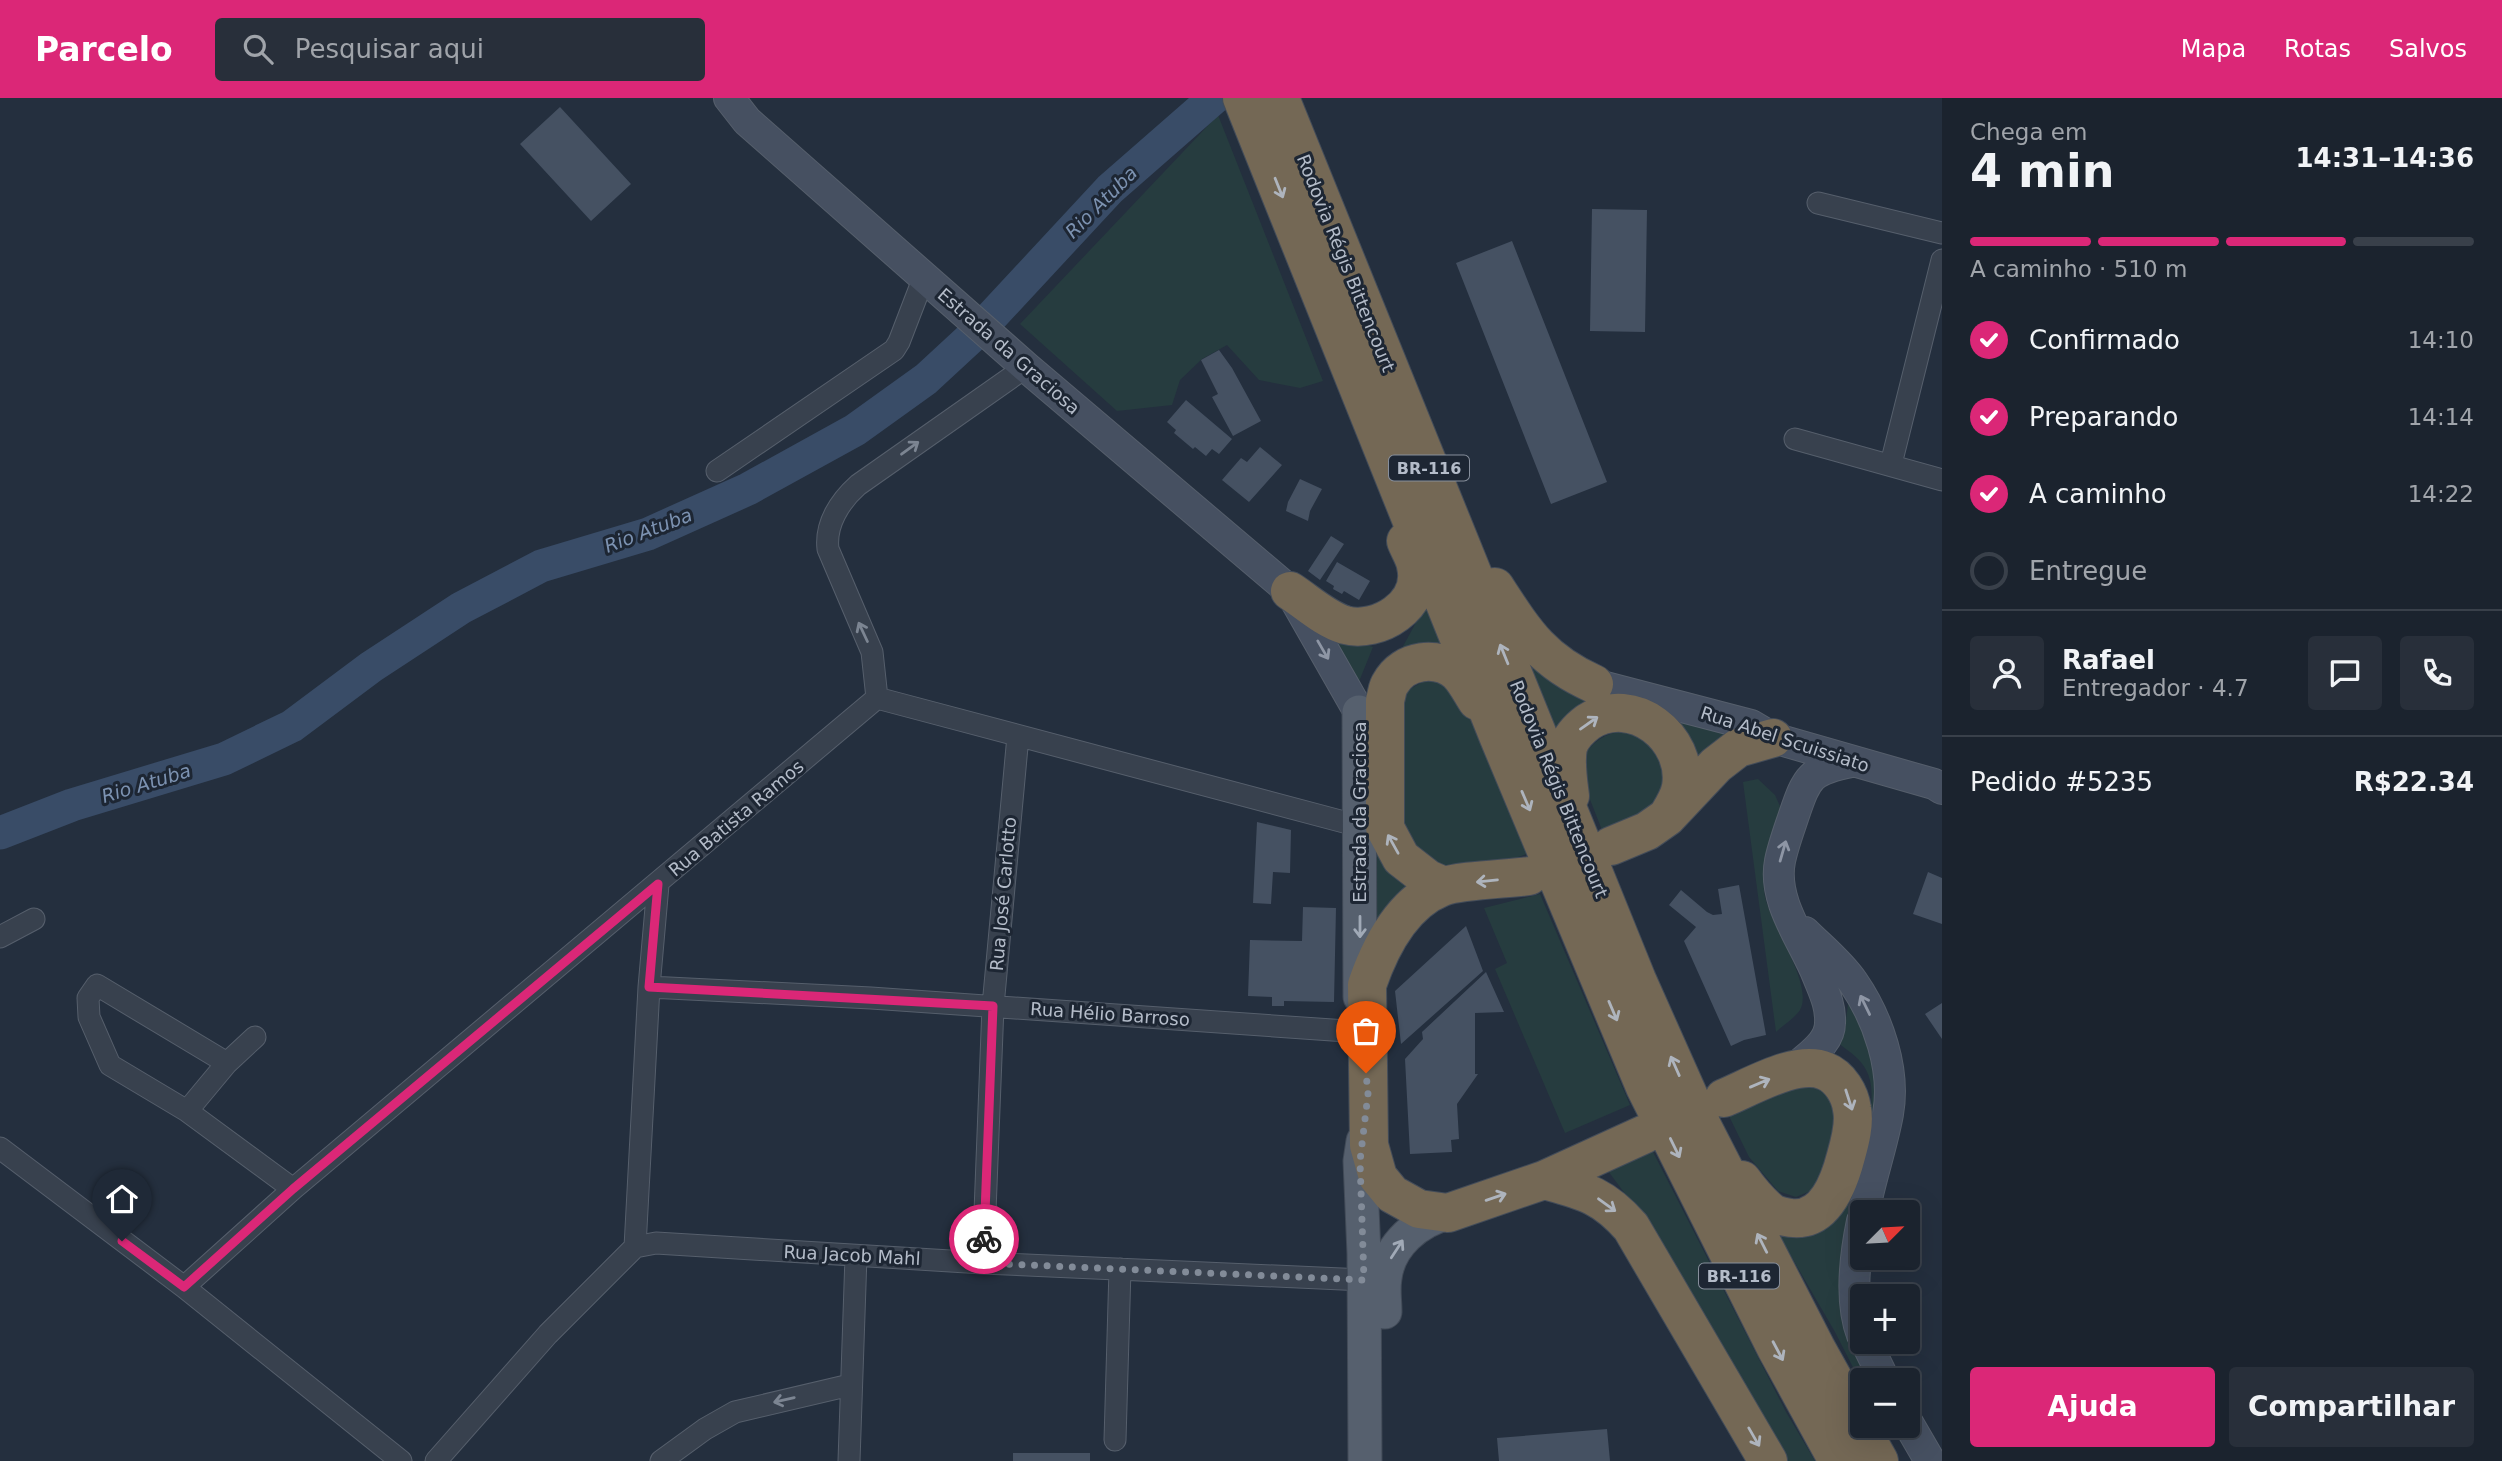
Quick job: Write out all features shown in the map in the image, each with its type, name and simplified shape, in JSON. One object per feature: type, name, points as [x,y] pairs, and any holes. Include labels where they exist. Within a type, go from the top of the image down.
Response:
[{"type":"highway","name":"Rodovia Régis Bittencourt","points":[[1264,107],[1324,253],[1576,830],[1637,980],[1714,1113],[1816,1348],[1879,1461]]},
{"type":"highway","name":"Rodovia Régis Bittencourt","points":[[1324,253],[1499,738],[1645,1087],[1769,1335],[1838,1461]]},
{"type":"highway","points":[[1324,253],[1344,390],[1417,567],[1416,579],[1407,602],[1359,712]]},
{"type":"highway","points":[[1324,253],[1406,371],[1492,583],[1538,648],[1564,669],[1594,684]]},
{"type":"highway","points":[[1290,591],[1335,621],[1357,627],[1380,624],[1400,611],[1407,602]]},
{"type":"highway","points":[[1444,886],[1428,879],[1401,858],[1384,828],[1385,700],[1390,684],[1399,671],[1413,664],[1429,661],[1444,665],[1458,673],[1499,738]]},
{"type":"highway","points":[[1576,830],[1566,764],[1569,744],[1581,727],[1598,716],[1619,712],[1639,715],[1657,727],[1671,743],[1679,763],[1682,784],[1678,798],[1667,817]]},
{"type":"highway","points":[[1611,846],[1647,831],[1667,817],[1716,765],[1738,748],[1773,738]]},
{"type":"highway","points":[[1529,876],[1444,886],[1422,899],[1391,931],[1374,964],[1367,985],[1368,1094],[1369,1145],[1378,1177],[1392,1194],[1410,1206],[1428,1212],[1448,1213],[1544,1180],[1645,1134]]},
{"type":"highway","points":[[1796,1068],[1825,1071],[1845,1086],[1853,1110],[1850,1142],[1844,1166],[1828,1201],[1819,1210],[1797,1219],[1772,1212],[1750,1191],[1714,1113],[1796,1068]]},
{"type":"highway","points":[[1544,1180],[1587,1191],[1605,1202],[1632,1227],[1768,1461]]},
{"type":"main road","name":"Estrada da Graciosa","points":[[729,98],[747,121],[1016,358],[1290,591],[1359,712],[1360,1032],[1368,1094],[1360,1161],[1365,1461]]},
{"type":"main road","name":"Rua Abel Scuissiato","points":[[1594,684],[1751,725],[1773,738],[1939,786]]},
{"type":"main road","points":[[1773,738],[1795,760],[1805,782]]},
{"type":"main road","points":[[1796,1068],[1827,1038],[1830,1024],[1828,1003],[1814,967],[1789,917],[1781,890],[1780,864],[1805,782],[1820,771],[1851,762]]},
{"type":"main road","points":[[1789,917],[1827,954],[1858,990],[1877,1028],[1890,1078],[1888,1112],[1867,1200]]},
{"type":"main road","points":[[1387,1461],[1385,1278],[1393,1254],[1408,1234],[1426,1221],[1448,1213]]},
{"type":"main road","points":[[1917,1438],[1930,1461]]},
{"type":"street","points":[[1818,203],[1942,233]]},
{"type":"street","points":[[1891,464],[1942,260]]},
{"type":"street","points":[[717,471],[894,350],[924,277]]},
{"type":"street","points":[[1016,358],[858,485],[839,506],[831,523],[828,549],[872,652],[877,698],[1359,826]]},
{"type":"street","points":[[1795,439],[1942,480]]},
{"type":"street","name":"Rua Batista Ramos","points":[[184,1287],[293,1189],[877,698]]},
{"type":"street","name":"Rua José Carlotto","points":[[983,1263],[993,1006],[1018,736]]},
{"type":"street","points":[[436,1461],[548,1334],[635,1247],[649,987],[658,884]]},
{"type":"street","points":[[0,937],[34,919]]},
{"type":"street","points":[[227,1063],[97,985],[88,998],[89,1017],[110,1065],[187,1111],[293,1189]]},
{"type":"street","name":"Rua Hélio Barroso","points":[[649,987],[993,1006],[1360,1032]]},
{"type":"street","points":[[187,1111],[227,1063],[256,1037]]},
{"type":"street","points":[[0,1148],[184,1287],[401,1461]]},
{"type":"street","name":"Rua Jacob Mahl","points":[[635,1247],[656,1243],[983,1263],[1364,1280]]},
{"type":"street","points":[[849,1461],[856,1256]]},
{"type":"street","points":[[1115,1440],[1121,1269]]},
{"type":"street","points":[[661,1461],[689,1439],[734,1412],[850,1385]]},
{"type":"green space","points":[[1218,115],[1323,381],[1300,388],[1259,380],[1227,345],[1202,359],[1180,380],[1172,405],[1117,411],[1020,324]]},
{"type":"green space","points":[[1431,595],[1456,658],[1401,650]]},
{"type":"green space","points":[[1330,633],[1373,647],[1358,684]]},
{"type":"green space","points":[[1515,642],[1616,701],[1560,740]]},
{"type":"green space","points":[[1429,678],[1461,695],[1527,854],[1478,872],[1427,865],[1398,830],[1400,704],[1407,691]]},
{"type":"green space","points":[[1653,708],[1731,728],[1703,764]]},
{"type":"green space","points":[[1621,731],[1636,734],[1658,754],[1666,784],[1656,807],[1602,830],[1589,797],[1585,754],[1600,739]]},
{"type":"green space","points":[[1758,779],[1775,795],[1783,813],[1764,876],[1765,897],[1797,971],[1803,999],[1798,1013],[1776,1032],[1743,782]]},
{"type":"green space","points":[[1371,842],[1388,871],[1414,891],[1377,939]]},
{"type":"green space","points":[[1540,894],[1630,1105],[1565,1133],[1495,969],[1507,963],[1484,908]]},
{"type":"green space","points":[[1849,996],[1872,1044],[1882,1095],[1855,1200],[1850,1200],[1850,1270],[1859,1270],[1860,1284],[1850,1284],[1850,1354],[1868,1354],[1870,1368],[1853,1368],[1773,1225],[1853,1176],[1869,1119],[1871,1090],[1869,1076],[1863,1065],[1838,1043],[1845,1028]]},
{"type":"green space","points":[[1796,1083],[1818,1085],[1832,1097],[1837,1138],[1813,1190],[1796,1197],[1778,1191],[1749,1157],[1728,1114]]},
{"type":"green space","points":[[1653,1152],[1786,1412],[1815,1461],[1782,1461],[1653,1231],[1608,1171]]},
{"type":"building","points":[[560,107],[631,184],[591,221],[520,144]]},
{"type":"building","points":[[1592,209],[1647,210],[1645,332],[1590,331]]},
{"type":"building","points":[[1512,241],[1607,482],[1551,504],[1456,263]]},
{"type":"building","points":[[1219,350],[1261,421],[1233,436],[1212,397],[1218,394],[1201,360]]},
{"type":"building","points":[[1186,400],[1232,439],[1219,454],[1212,449],[1206,456],[1195,447],[1193,449],[1174,433],[1176,430],[1167,422]]},
{"type":"building","points":[[1260,447],[1282,465],[1249,502],[1222,480],[1241,458],[1247,462]]},
{"type":"building","points":[[1300,479],[1322,489],[1310,511],[1308,521],[1286,511]]},
{"type":"building","points":[[1331,536],[1344,544],[1320,580],[1308,571]]},
{"type":"building","points":[[1337,562],[1370,581],[1359,600],[1344,591],[1342,594],[1333,589],[1334,586],[1326,581]]},
{"type":"building","points":[[1257,822],[1291,830],[1290,873],[1273,872],[1271,904],[1253,903]]},
{"type":"building","points":[[1928,872],[1942,878],[1942,924],[1913,914]]},
{"type":"building","points":[[1739,885],[1766,1035],[1731,1046],[1684,941],[1696,927],[1669,905],[1681,890],[1707,912],[1713,915],[1722,914],[1718,889]]},
{"type":"building","points":[[1303,907],[1336,908],[1334,1002],[1284,1001],[1284,1006],[1272,1006],[1272,997],[1248,996],[1250,940],[1302,941]]},
{"type":"building","points":[[1466,926],[1483,971],[1401,1044],[1395,991]]},
{"type":"building","points":[[1486,972],[1504,1012],[1475,1013],[1475,1074],[1478,1074],[1457,1104],[1459,1139],[1451,1140],[1452,1152],[1410,1154],[1405,1059],[1423,1039],[1422,1032]]},
{"type":"building","points":[[1942,1003],[1942,1039],[1925,1014]]},
{"type":"building","points":[[1607,1429],[1610,1461],[1499,1461],[1497,1438]]},
{"type":"building","points":[[1013,1453],[1090,1453],[1090,1461],[1013,1461]]},
{"type":"waterway","name":"Rio Atuba","points":[[0,833],[72,805],[224,759],[292,726],[371,667],[461,608],[541,566],[648,534],[748,489],[855,430],[926,379],[979,330],[1110,189],[1214,98]]},
{"type":"way so far","points":[[984,1239],[983,1263],[1364,1280],[1360,1161],[1368,1094],[1366,1073]]},
{"type":"route","points":[[122,1241],[184,1287],[293,1189],[658,884],[649,987],[993,1006],[984,1239]]}]
